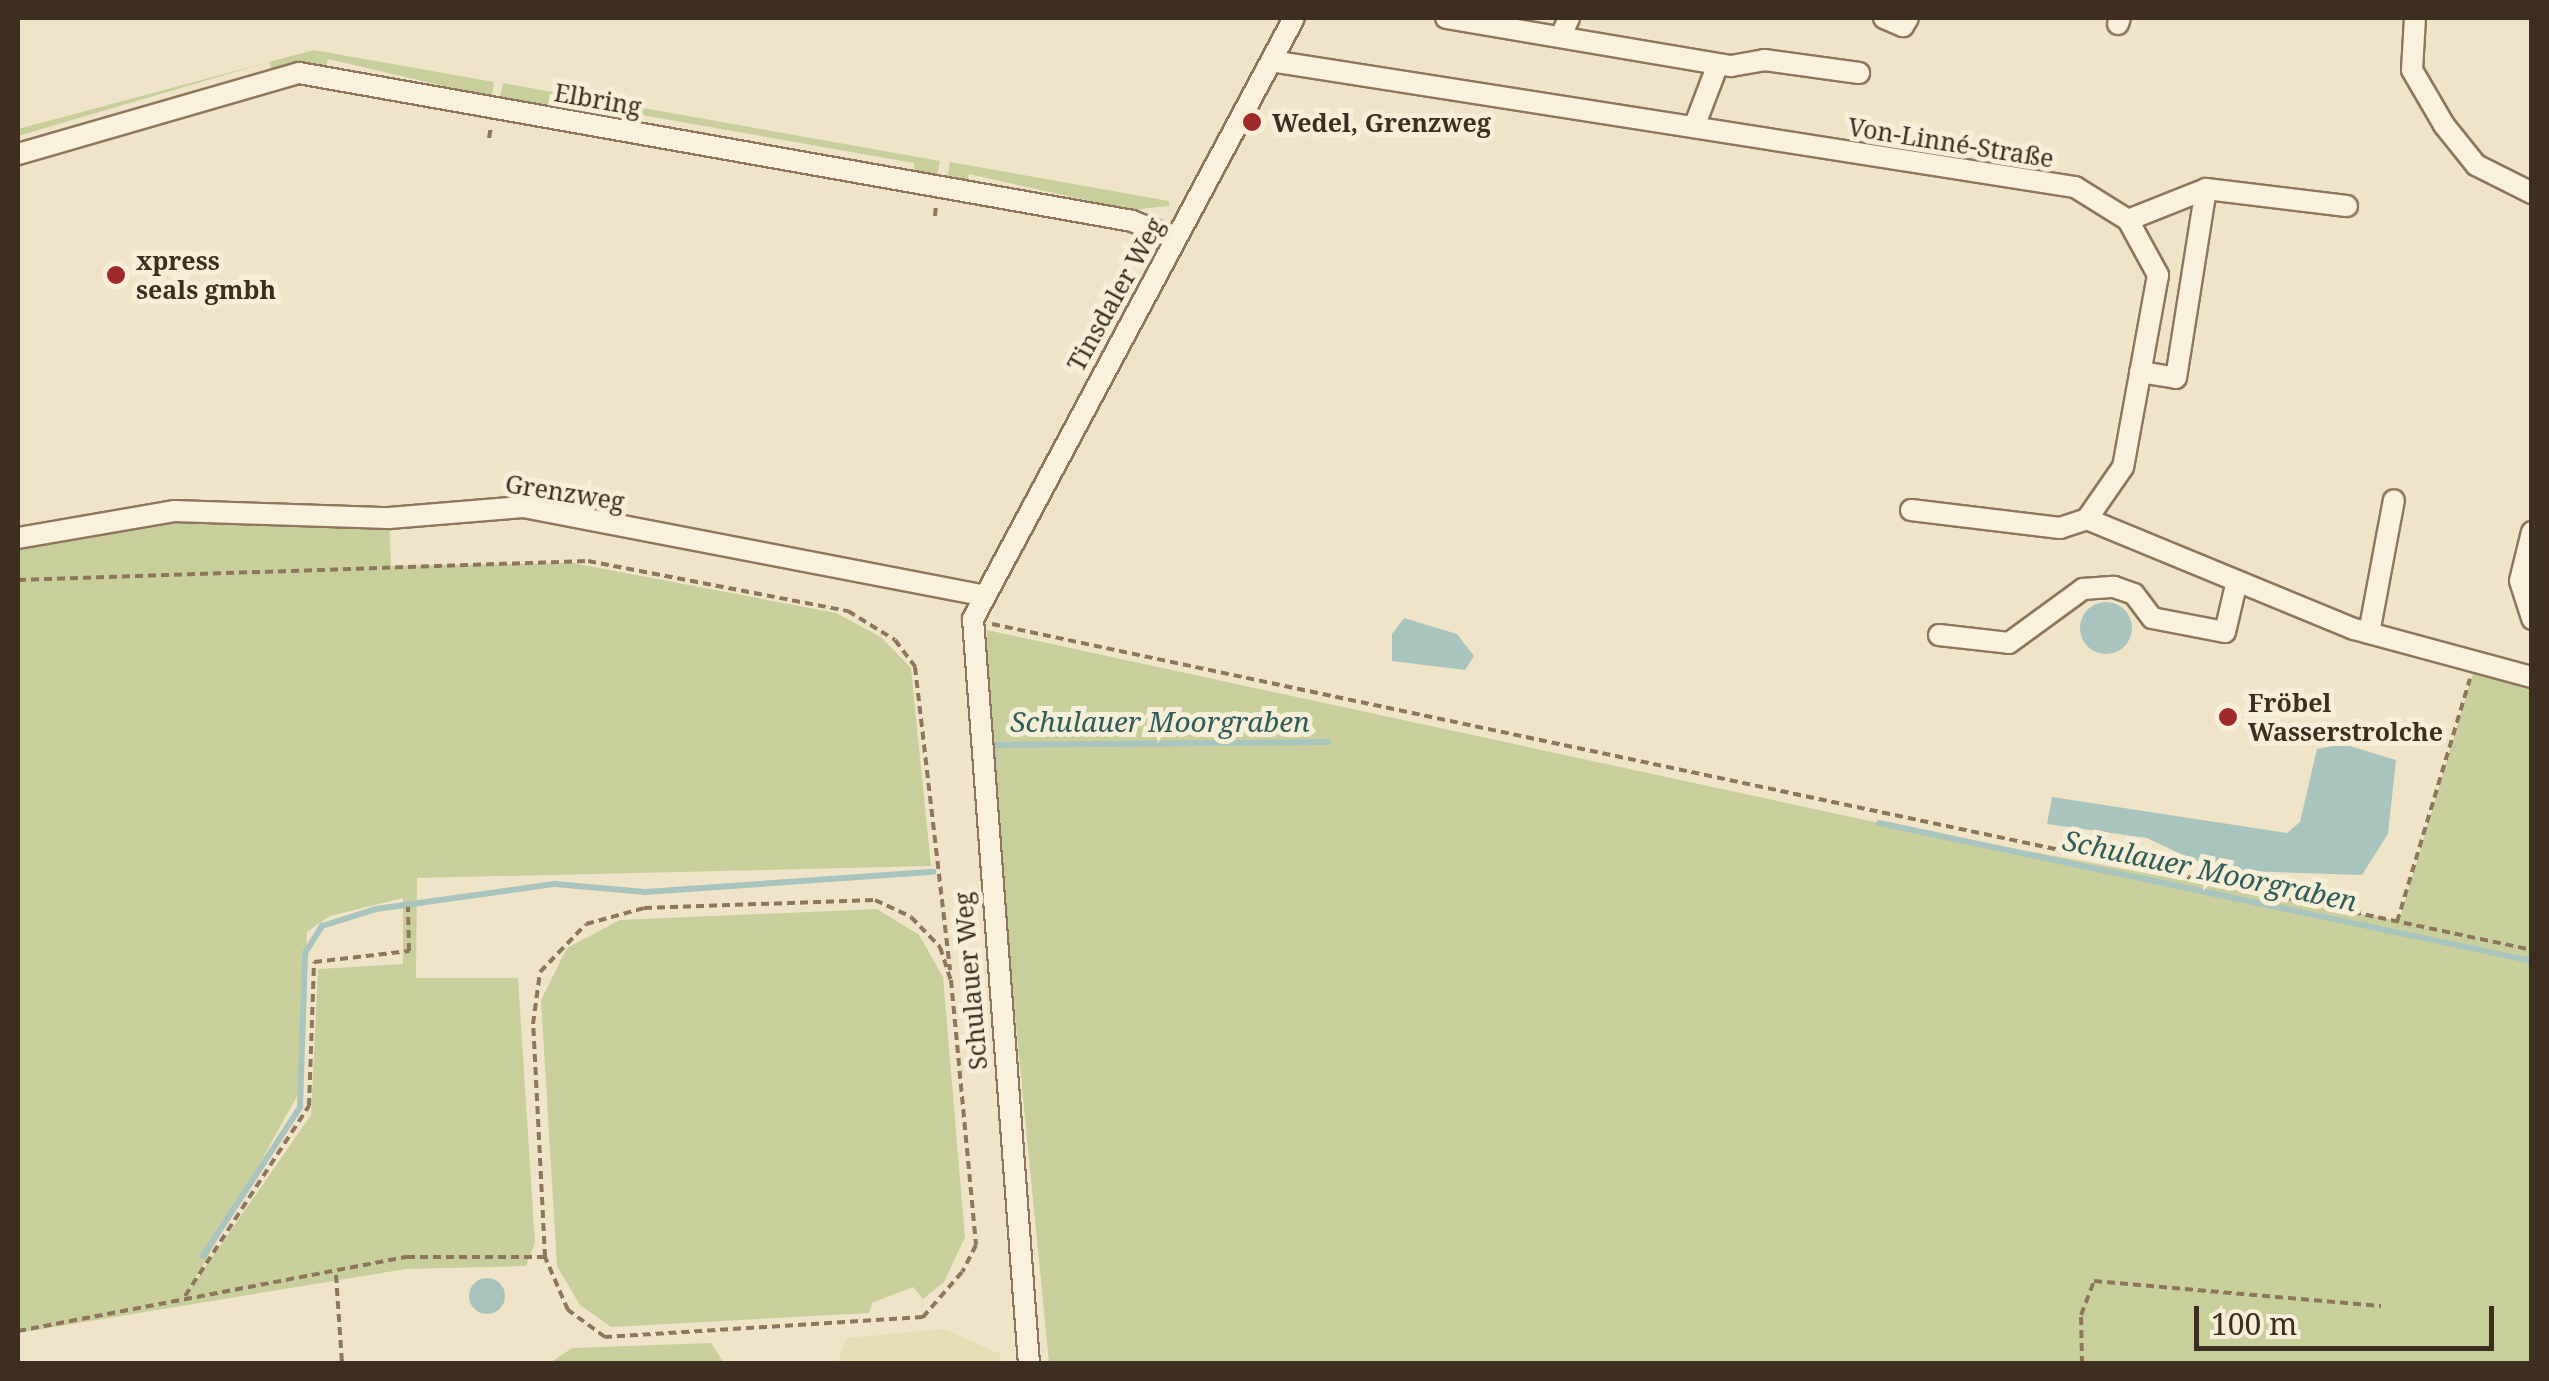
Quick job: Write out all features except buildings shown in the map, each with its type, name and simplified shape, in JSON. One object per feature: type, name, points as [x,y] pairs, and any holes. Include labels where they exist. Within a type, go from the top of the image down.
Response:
[{"type":"street","name":"Tinsdaler Weg","points":[[982,596],[1294,18]]},
{"type":"street","points":[[1446,18],[1565,27],[1718,64],[1859,73]]},
{"type":"street","points":[[1884,18],[1903,26],[1908,18]]},
{"type":"street","points":[[2415,18],[2412,70],[2444,125],[2476,165],[2532,193]]},
{"type":"street","name":"Von-Linné-Straße","points":[[1270,61],[2076,187],[2128,220],[2158,275],[2123,466],[2088,519]]},
{"type":"street","points":[[1694,127],[1718,64]]},
{"type":"street","name":"Elbring","points":[[18,154],[299,73],[1132,222],[1174,238]]},
{"type":"street","points":[[2140,372],[2176,378],[2206,190]]},
{"type":"street","points":[[2128,220],[2206,190],[2347,206]]},
{"type":"street","points":[[2369,633],[2394,500]]},
{"type":"street","name":"Grenzweg","points":[[18,538],[160,512],[389,518],[524,507],[982,596]]},
{"type":"street","points":[[1911,510],[2060,528],[2088,519],[2369,633],[2532,677]]},
{"type":"street","points":[[2532,532],[2520,580],[2532,620]]},
{"type":"street","points":[[1939,634],[2009,644],[2083,588],[2114,587],[2152,618],[2225,632],[2237,581]]},
{"type":"street","name":"Schulauer Weg","points":[[982,596],[973,619],[1029,1364]]},
{"type":"path","points":[[18,580],[588,561],[848,611],[896,640],[916,666],[951,980],[976,1246],[923,1317],[605,1337],[568,1310],[545,1257],[534,997],[558,944],[586,924],[644,908],[875,900],[911,917],[940,947],[951,980]]},
{"type":"path","points":[[973,619],[2532,950]]},
{"type":"path","points":[[2397,922],[2475,660]]},
{"type":"path","points":[[184,1296],[308,1106],[314,962],[409,951],[408,907]]},
{"type":"path","points":[[18,1331],[184,1296],[336,1275],[407,1257],[545,1257]]},
{"type":"path","points":[[336,1275],[342,1364]]},
{"type":"path","points":[[2082,1364],[2083,1298],[2090,1283],[2107,1278],[2381,1306]]},
{"type":"shaded area","points":[[944,1329],[1000,1354],[1001,1363],[837,1363],[847,1338]]},
{"type":"green space","points":[[314,50],[494,82],[492,97],[328,59],[326,68],[272,70],[269,62]]},
{"type":"green space","points":[[269,62],[18,136],[18,129]]},
{"type":"green space","points":[[503,83],[940,161],[937,176],[914,172],[914,163],[562,101],[560,110],[500,99]]},
{"type":"green space","points":[[950,162],[1169,201],[1169,206],[1130,210],[969,174],[967,182],[947,178]]},
{"type":"green space","points":[[134,514],[389,518],[391,566],[573,563],[836,613],[881,637],[911,668],[931,866],[417,878],[416,978],[518,978],[535,1243],[526,1266],[406,1269],[18,1333],[18,538]],"holes":[[[403,898],[403,964],[318,969],[311,1115],[188,1292],[301,1089],[307,932],[330,916]]]},
{"type":"green space","points":[[987,630],[1879,823],[2399,921],[2476,663],[2531,679],[2531,1363],[1049,1363],[989,750]]},
{"type":"green space","points":[[877,909],[919,935],[943,977],[965,1237],[944,1282],[923,1299],[913,1287],[872,1303],[869,1313],[611,1327],[580,1305],[557,1266],[541,1000],[567,948],[620,920]]},
{"type":"green space","points":[[711,1343],[724,1363],[550,1363],[572,1348]]},
{"type":"water","points":[[2106,602],[2124,610],[2132,628],[2124,646],[2106,654],[2088,646],[2080,628],[2088,610]]},
{"type":"water","points":[[1404,618],[1457,634],[1474,656],[1465,670],[1392,661],[1392,634]]},
{"type":"water","points":[[2343,744],[2396,760],[2388,834],[2362,875],[2215,870],[2147,838],[2047,824],[2052,797],[2287,833],[2300,822],[2317,749]]},
{"type":"water","points":[[487,1278],[500,1283],[505,1296],[500,1309],[487,1314],[474,1309],[469,1296],[474,1283]]},
{"type":"waterway","name":"Schulauer Moorgraben","points":[[994,764],[993,745],[1328,742]]},
{"type":"waterway","name":"Schulauer Moorgraben","points":[[1879,823],[2532,961]]},
{"type":"waterway","name":"Schulauer Moorgraben","points":[[203,1256],[300,1107],[305,953],[322,926],[376,909],[555,884],[645,892],[933,872]]},
{"type":"place","name":"Wedel, Grenzweg","points":[[1252,122]]},
{"type":"place","name":"xpress seals gmbh","points":[[116,275]]},
{"type":"place","name":"Fröbel Wasserstrolche","points":[[2228,717]]}]
